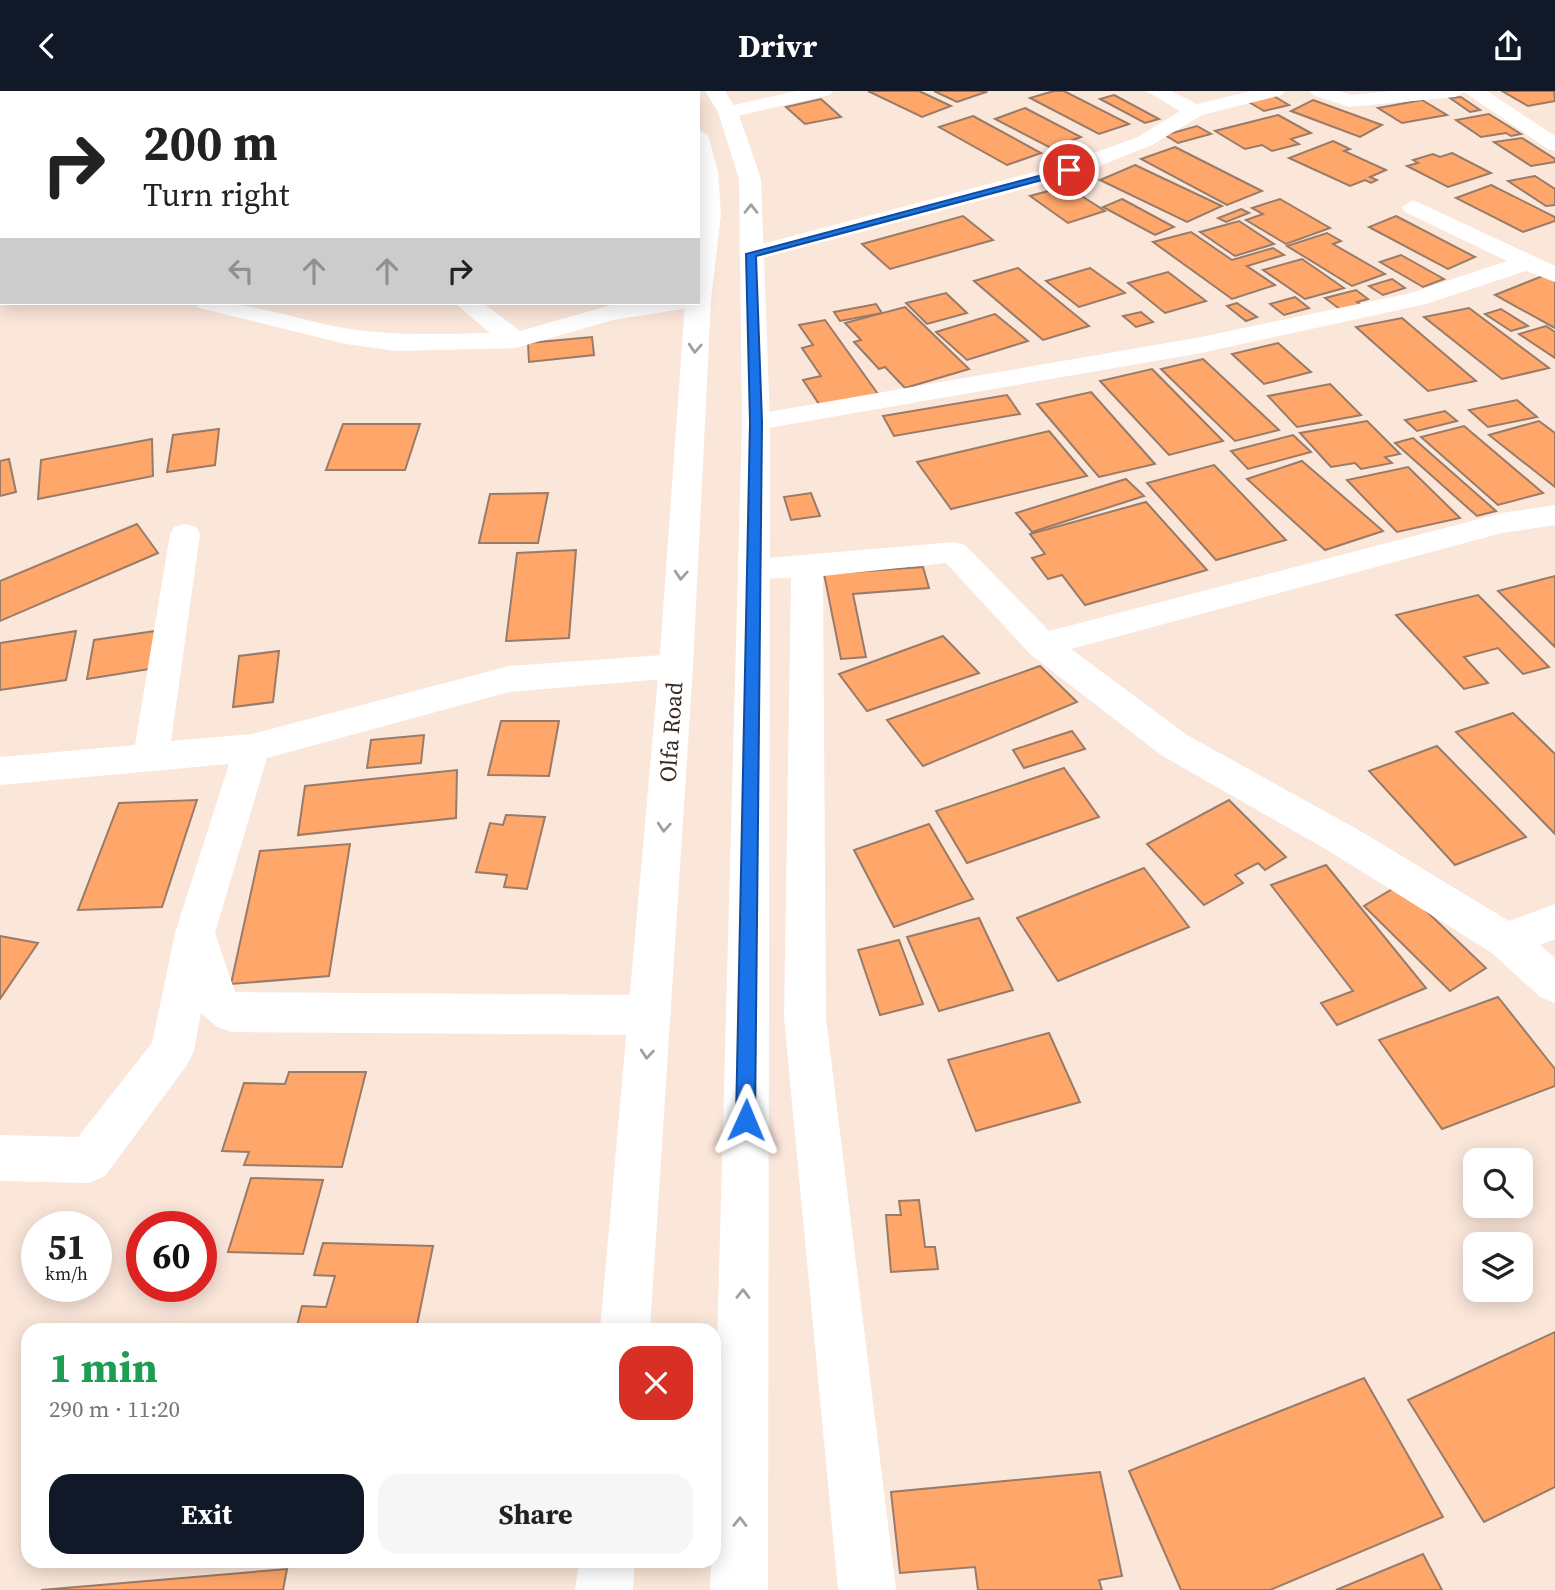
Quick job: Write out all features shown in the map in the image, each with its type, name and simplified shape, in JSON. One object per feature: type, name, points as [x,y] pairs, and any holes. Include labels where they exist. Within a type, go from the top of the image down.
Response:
[{"type":"street","points":[[739,1590],[756,422],[750,179],[722,101],[823,91]]},
{"type":"street","points":[[1156,91],[1195,111]]},
{"type":"street","points":[[751,254],[1069,170],[1145,141],[1195,111],[1275,91]]},
{"type":"street","points":[[1320,91],[1349,101],[1455,91]]},
{"type":"street","points":[[1474,91],[1555,145]]},
{"type":"street","name":"Olfa Road","points":[[700,143],[707,172],[709,215],[700,285]]},
{"type":"street","points":[[1413,207],[1555,275]]},
{"type":"street","points":[[756,422],[1209,343],[1417,299],[1528,262]]},
{"type":"street","points":[[216,305],[346,336],[396,343],[516,340],[611,313],[666,305]]},
{"type":"street","points":[[470,305],[516,340]]},
{"type":"street","name":"Olfa Road","points":[[626,1323],[676,666],[698,305]]},
{"type":"street","points":[[1042,645],[1489,527],[1555,515]]},
{"type":"street","points":[[151,756],[185,534]]},
{"type":"street","points":[[754,568],[807,567],[954,552],[1042,645],[1174,745],[1343,840],[1506,940],[1555,983]]},
{"type":"street","points":[[807,567],[805,1018],[867,1590]]},
{"type":"street","points":[[0,771],[252,748],[509,679],[676,666]]},
{"type":"street","points":[[0,1158],[89,1160],[172,1051],[195,933],[252,748]]},
{"type":"street","points":[[1506,940],[1555,921]]},
{"type":"street","points":[[195,933],[218,1004],[232,1013],[650,1016]]},
{"type":"street","points":[[604,1590],[606,1568]]},
{"type":"building","points":[[868,91],[919,91],[951,106],[922,117]]},
{"type":"building","points":[[934,91],[984,91],[986,92],[957,102]]},
{"type":"building","points":[[1064,91],[1129,124],[1099,134],[1030,98]]},
{"type":"building","points":[[1502,91],[1554,91],[1555,101],[1528,106]]},
{"type":"building","points":[[1114,95],[1159,119],[1145,123],[1100,99]]},
{"type":"building","points":[[1272,95],[1289,105],[1264,111],[1247,101]]},
{"type":"building","points":[[1461,97],[1480,110],[1470,112],[1450,98]]},
{"type":"building","points":[[821,99],[841,117],[805,124],[786,107]]},
{"type":"building","points":[[1313,100],[1382,125],[1360,137],[1291,111]]},
{"type":"building","points":[[1422,100],[1447,115],[1402,123],[1378,108]]},
{"type":"building","points":[[1025,108],[1081,137],[1051,148],[995,119]]},
{"type":"building","points":[[1489,114],[1521,134],[1511,136],[1506,133],[1481,137],[1456,120]]},
{"type":"building","points":[[1278,115],[1311,133],[1291,139],[1299,144],[1272,151],[1262,145],[1245,149],[1215,131]]},
{"type":"building","points":[[973,116],[1041,153],[1007,165],[939,127]]},
{"type":"building","points":[[1197,126],[1211,134],[1178,143],[1165,135]]},
{"type":"building","points":[[1522,138],[1555,159],[1555,162],[1531,166],[1494,142]]},
{"type":"building","points":[[1333,141],[1350,149],[1344,151],[1386,170],[1370,177],[1377,180],[1371,183],[1365,180],[1350,186],[1289,158]]},
{"type":"building","points":[[1175,147],[1262,191],[1227,205],[1141,159]]},
{"type":"building","points":[[1452,153],[1491,173],[1448,187],[1407,166],[1418,163],[1413,160],[1433,154],[1440,157]]},
{"type":"building","points":[[1135,165],[1222,206],[1187,222],[1100,180]]},
{"type":"building","points":[[1535,176],[1555,189],[1555,205],[1546,206],[1508,181]]},
{"type":"building","points":[[1491,185],[1555,217],[1555,221],[1523,232],[1456,198]]},
{"type":"building","points":[[1066,186],[1105,211],[1068,223],[1030,196]]},
{"type":"building","points":[[1122,199],[1174,227],[1155,235],[1103,207]]},
{"type":"building","points":[[1280,199],[1330,228],[1286,244],[1246,220],[1263,214],[1252,208]]},
{"type":"building","points":[[1241,209],[1249,213],[1226,222],[1218,218]]},
{"type":"building","points":[[963,216],[993,240],[890,269],[862,244]]},
{"type":"building","points":[[1396,216],[1475,257],[1448,269],[1369,227]]},
{"type":"building","points":[[1239,221],[1274,244],[1235,256],[1200,232]]},
{"type":"building","points":[[1191,232],[1232,260],[1273,248],[1284,255],[1247,266],[1275,285],[1232,299],[1153,242]]},
{"type":"building","points":[[1327,233],[1341,241],[1333,244],[1385,274],[1352,286],[1287,246]]},
{"type":"building","points":[[1401,255],[1444,279],[1423,287],[1380,262]]},
{"type":"building","points":[[1302,259],[1344,288],[1305,299],[1263,270]]},
{"type":"building","points":[[1018,268],[1089,326],[1043,340],[974,281]]},
{"type":"building","points":[[1090,268],[1125,293],[1079,307],[1046,281]]},
{"type":"building","points":[[1168,272],[1206,301],[1165,313],[1128,283]]},
{"type":"building","points":[[1545,275],[1555,280],[1555,328],[1495,295]]},
{"type":"building","points":[[1392,279],[1405,288],[1383,295],[1369,286]]},
{"type":"building","points":[[1356,290],[1368,299],[1357,302],[1361,305],[1341,310],[1325,298]]},
{"type":"building","points":[[946,293],[967,313],[927,324],[906,303]]},
{"type":"building","points":[[1295,297],[1309,308],[1284,315],[1270,304]]},
{"type":"building","points":[[1237,303],[1257,317],[1246,321],[1227,306]]},
{"type":"building","points":[[876,304],[882,313],[840,321],[834,312]]},
{"type":"building","points":[[905,307],[969,369],[905,388],[885,367],[879,369],[854,342],[861,340],[845,323]]},
{"type":"building","points":[[1469,308],[1549,368],[1502,379],[1424,317]]},
{"type":"building","points":[[1501,309],[1528,326],[1511,331],[1485,314]]},
{"type":"building","points":[[1141,312],[1153,322],[1136,327],[1123,316]]},
{"type":"building","points":[[995,314],[1028,341],[967,360],[936,332]]},
{"type":"building","points":[[1402,318],[1476,381],[1428,391],[1356,327]]},
{"type":"building","points":[[825,320],[878,394],[821,407],[803,380],[821,376],[802,348],[813,345],[799,325]]},
{"type":"building","points":[[1546,326],[1555,332],[1555,358],[1519,334]]},
{"type":"building","points":[[592,337],[594,355],[529,362],[528,343]]},
{"type":"building","points":[[1278,343],[1311,372],[1264,384],[1232,354]]},
{"type":"building","points":[[1203,359],[1279,430],[1235,441],[1161,369]]},
{"type":"building","points":[[1152,369],[1223,441],[1169,455],[1100,381]]},
{"type":"building","points":[[1330,384],[1361,415],[1297,427],[1268,396]]},
{"type":"building","points":[[1091,392],[1155,464],[1099,477],[1037,404]]},
{"type":"building","points":[[1007,395],[1020,414],[894,436],[883,416]]},
{"type":"building","points":[[1517,400],[1537,417],[1488,427],[1469,410]]},
{"type":"building","points":[[1445,411],[1457,421],[1417,431],[1405,420]]},
{"type":"building","points":[[1367,421],[1400,454],[1385,457],[1392,463],[1361,469],[1355,463],[1331,467],[1300,433]]},
{"type":"building","points":[[1539,421],[1555,433],[1555,487],[1489,435]]},
{"type":"building","points":[[343,424],[420,424],[405,470],[326,470]]},
{"type":"building","points":[[1464,426],[1543,493],[1498,505],[1421,437]]},
{"type":"building","points":[[219,429],[215,465],[167,472],[173,435]]},
{"type":"building","points":[[1049,431],[1087,476],[951,509],[917,462]]},
{"type":"building","points":[[1293,435],[1311,452],[1248,469],[1231,451]]},
{"type":"building","points":[[1413,438],[1496,511],[1477,516],[1395,443]]},
{"type":"building","points":[[152,439],[153,476],[38,499],[41,460]]},
{"type":"building","points":[[9,459],[16,492],[0,496],[0,461]]},
{"type":"building","points":[[1302,461],[1383,531],[1325,550],[1247,479]]},
{"type":"building","points":[[1214,465],[1286,540],[1216,560],[1147,483]]},
{"type":"building","points":[[1408,467],[1460,518],[1397,532],[1347,480]]},
{"type":"building","points":[[1126,479],[1144,496],[1032,532],[1016,513]]},
{"type":"building","points":[[548,493],[538,543],[479,543],[490,494]]},
{"type":"building","points":[[811,493],[820,516],[791,520],[784,497]]},
{"type":"building","points":[[1146,502],[1207,570],[1085,605],[1062,575],[1048,579],[1032,558],[1045,554],[1030,534]]},
{"type":"building","points":[[137,524],[158,553],[0,621],[0,581]]},
{"type":"building","points":[[576,550],[569,638],[506,641],[517,553]]},
{"type":"building","points":[[923,567],[929,588],[853,594],[866,657],[841,659],[824,574]]},
{"type":"building","points":[[1555,576],[1555,647],[1498,591]]},
{"type":"building","points":[[1478,595],[1549,667],[1523,674],[1498,648],[1464,657],[1488,683],[1464,689],[1396,615]]},
{"type":"building","points":[[162,630],[156,668],[87,679],[94,640]]},
{"type":"building","points":[[76,631],[66,680],[0,690],[0,643]]},
{"type":"building","points":[[943,636],[979,673],[867,711],[839,674]]},
{"type":"building","points":[[279,651],[273,702],[233,707],[239,656]]},
{"type":"building","points":[[1040,666],[1077,702],[923,766],[887,720]]},
{"type":"building","points":[[1513,713],[1555,754],[1555,834],[1456,732]]},
{"type":"building","points":[[501,721],[559,721],[549,776],[488,775]]},
{"type":"building","points":[[1072,731],[1085,749],[1024,768],[1013,750]]},
{"type":"building","points":[[424,735],[421,763],[367,768],[371,740]]},
{"type":"building","points":[[1437,746],[1526,837],[1455,865],[1369,771]]},
{"type":"building","points":[[1064,768],[1099,817],[967,863],[936,811]]},
{"type":"building","points":[[457,770],[456,818],[298,835],[305,786]]},
{"type":"building","points":[[197,800],[162,907],[78,910],[119,803]]},
{"type":"building","points":[[1229,800],[1286,857],[1265,870],[1258,863],[1235,875],[1243,883],[1204,905],[1147,844]]},
{"type":"building","points":[[506,815],[545,817],[527,889],[504,887],[507,875],[476,872],[490,823],[503,825]]},
{"type":"building","points":[[929,824],[973,899],[894,927],[854,850]]},
{"type":"building","points":[[350,844],[329,976],[231,984],[260,851]]},
{"type":"building","points":[[1326,865],[1426,988],[1337,1025],[1321,1003],[1353,991],[1271,885]]},
{"type":"building","points":[[1144,868],[1189,927],[1058,981],[1017,918]]},
{"type":"building","points":[[1399,885],[1486,968],[1450,991],[1364,906]]},
{"type":"building","points":[[979,918],[1013,990],[939,1011],[907,937]]},
{"type":"building","points":[[0,936],[38,943],[0,999]]},
{"type":"building","points":[[899,940],[923,1004],[880,1015],[858,950]]},
{"type":"building","points":[[1498,997],[1555,1069],[1555,1086],[1442,1129],[1379,1040]]},
{"type":"building","points":[[1049,1033],[1080,1102],[976,1131],[948,1060]]},
{"type":"building","points":[[289,1072],[366,1072],[342,1167],[244,1165],[249,1152],[222,1151],[244,1083],[285,1084]]},
{"type":"building","points":[[251,1178],[323,1180],[303,1254],[228,1252]]},
{"type":"building","points":[[919,1200],[925,1247],[935,1247],[938,1269],[891,1272],[886,1215],[901,1215],[899,1201]]},
{"type":"building","points":[[323,1243],[433,1246],[417,1323],[298,1323],[302,1306],[326,1307],[335,1276],[314,1275]]},
{"type":"building","points":[[1555,1332],[1555,1487],[1484,1522],[1408,1400]]},
{"type":"building","points":[[1364,1378],[1443,1517],[1270,1590],[1181,1590],[1129,1471]]},
{"type":"building","points":[[1100,1472],[1122,1576],[1099,1580],[1102,1590],[978,1590],[975,1567],[900,1573],[891,1492]]},
{"type":"building","points":[[1423,1554],[1442,1590],[1336,1590]]},
{"type":"building","points":[[287,1569],[283,1590],[41,1590]]},
{"type":"route","points":[[746,1120],[756,422],[751,254],[1069,170]]}]
